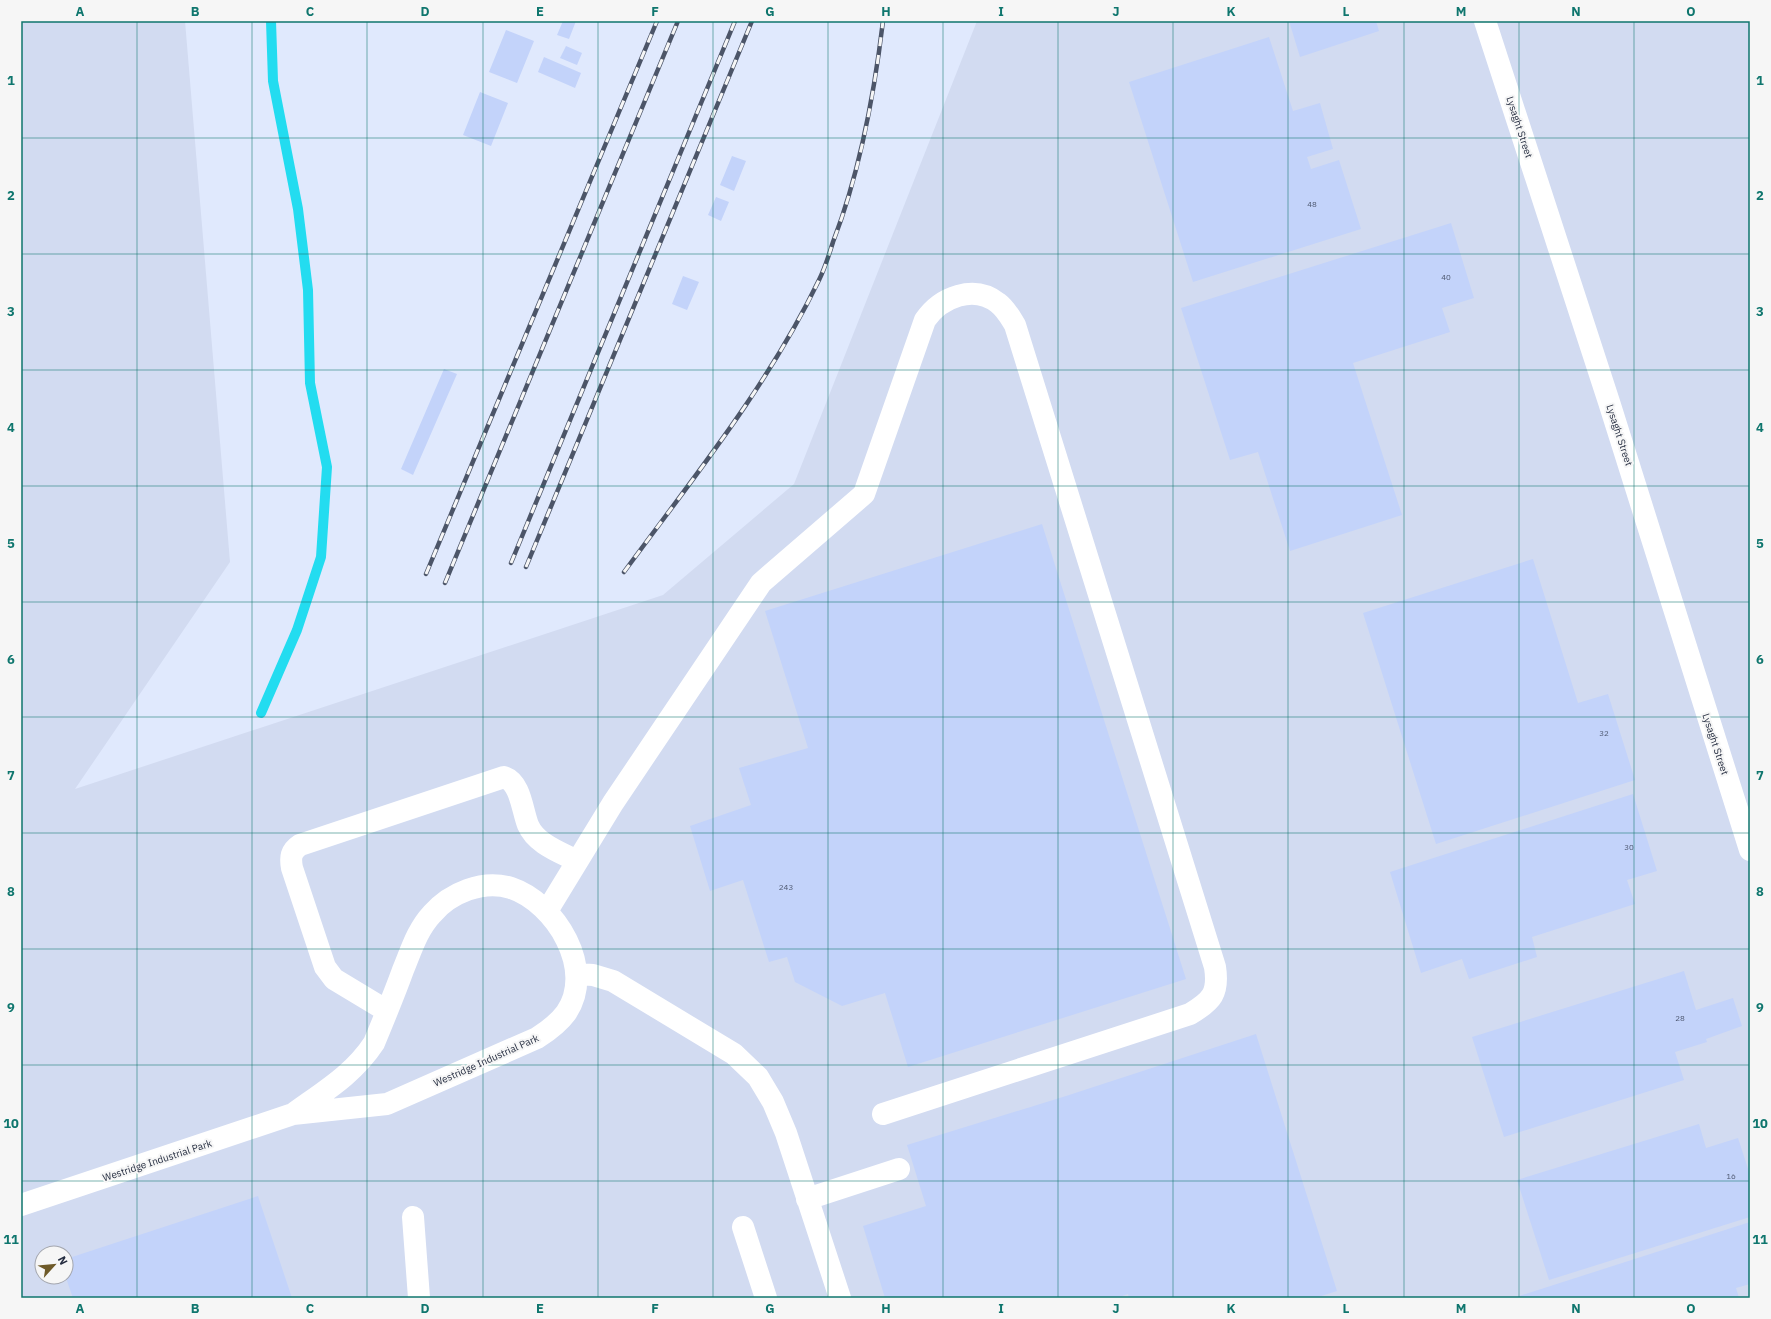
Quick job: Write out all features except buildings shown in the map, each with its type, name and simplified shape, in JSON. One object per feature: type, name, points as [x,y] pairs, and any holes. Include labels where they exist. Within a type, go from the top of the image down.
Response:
[{"type":"street","name":"Lysaght Street","points":[[1485,21],[1612,410],[1750,850]]},
{"type":"street","points":[[547,911],[613,803],[650,746],[761,583],[864,494],[925,320],[932,310],[955,297],[970,294],[984,295],[998,303],[1008,313],[1015,325],[1216,967],[1218,982],[1214,994],[1203,1006],[1190,1014],[882,1114]]},
{"type":"street","points":[[387,1011],[334,979],[325,967],[292,868],[291,854],[294,849],[300,845],[504,777],[509,779],[516,788],[528,826],[534,836],[577,861]]},
{"type":"street","name":"Westridge Industrial Park","points":[[21,1205],[293,1114],[387,1104],[536,1038],[555,1026],[567,1011],[575,993],[577,974],[572,953],[562,932],[547,911],[530,898],[511,888],[492,885],[472,888],[450,898],[432,914],[419,931],[374,1043],[363,1059],[350,1072],[293,1114]]},
{"type":"street","points":[[577,974],[593,975],[613,982],[734,1054],[758,1077],[773,1102],[786,1133],[840,1298]]},
{"type":"street","points":[[807,1199],[899,1168]]},
{"type":"street","points":[[412,1217],[419,1298]]},
{"type":"street","points":[[743,1228],[766,1298]]},
{"type":"shaded area","points":[[21,21],[185,21],[230,562],[75,789],[663,595],[794,484],[977,21],[1750,21],[1750,1298],[21,1298]]},
{"type":"waterway","points":[[261,713],[297,630],[321,557],[327,467],[310,383],[308,290],[298,209],[273,81],[271,21]]},
{"type":"railway","points":[[426,574],[657,21]]},
{"type":"railway","points":[[445,583],[678,21]]},
{"type":"railway","points":[[511,563],[735,21]]},
{"type":"railway","points":[[526,567],[752,21]]},
{"type":"railway","points":[[624,572],[703,466],[753,394],[799,319],[821,275],[843,215],[865,133],[883,21]]}]
